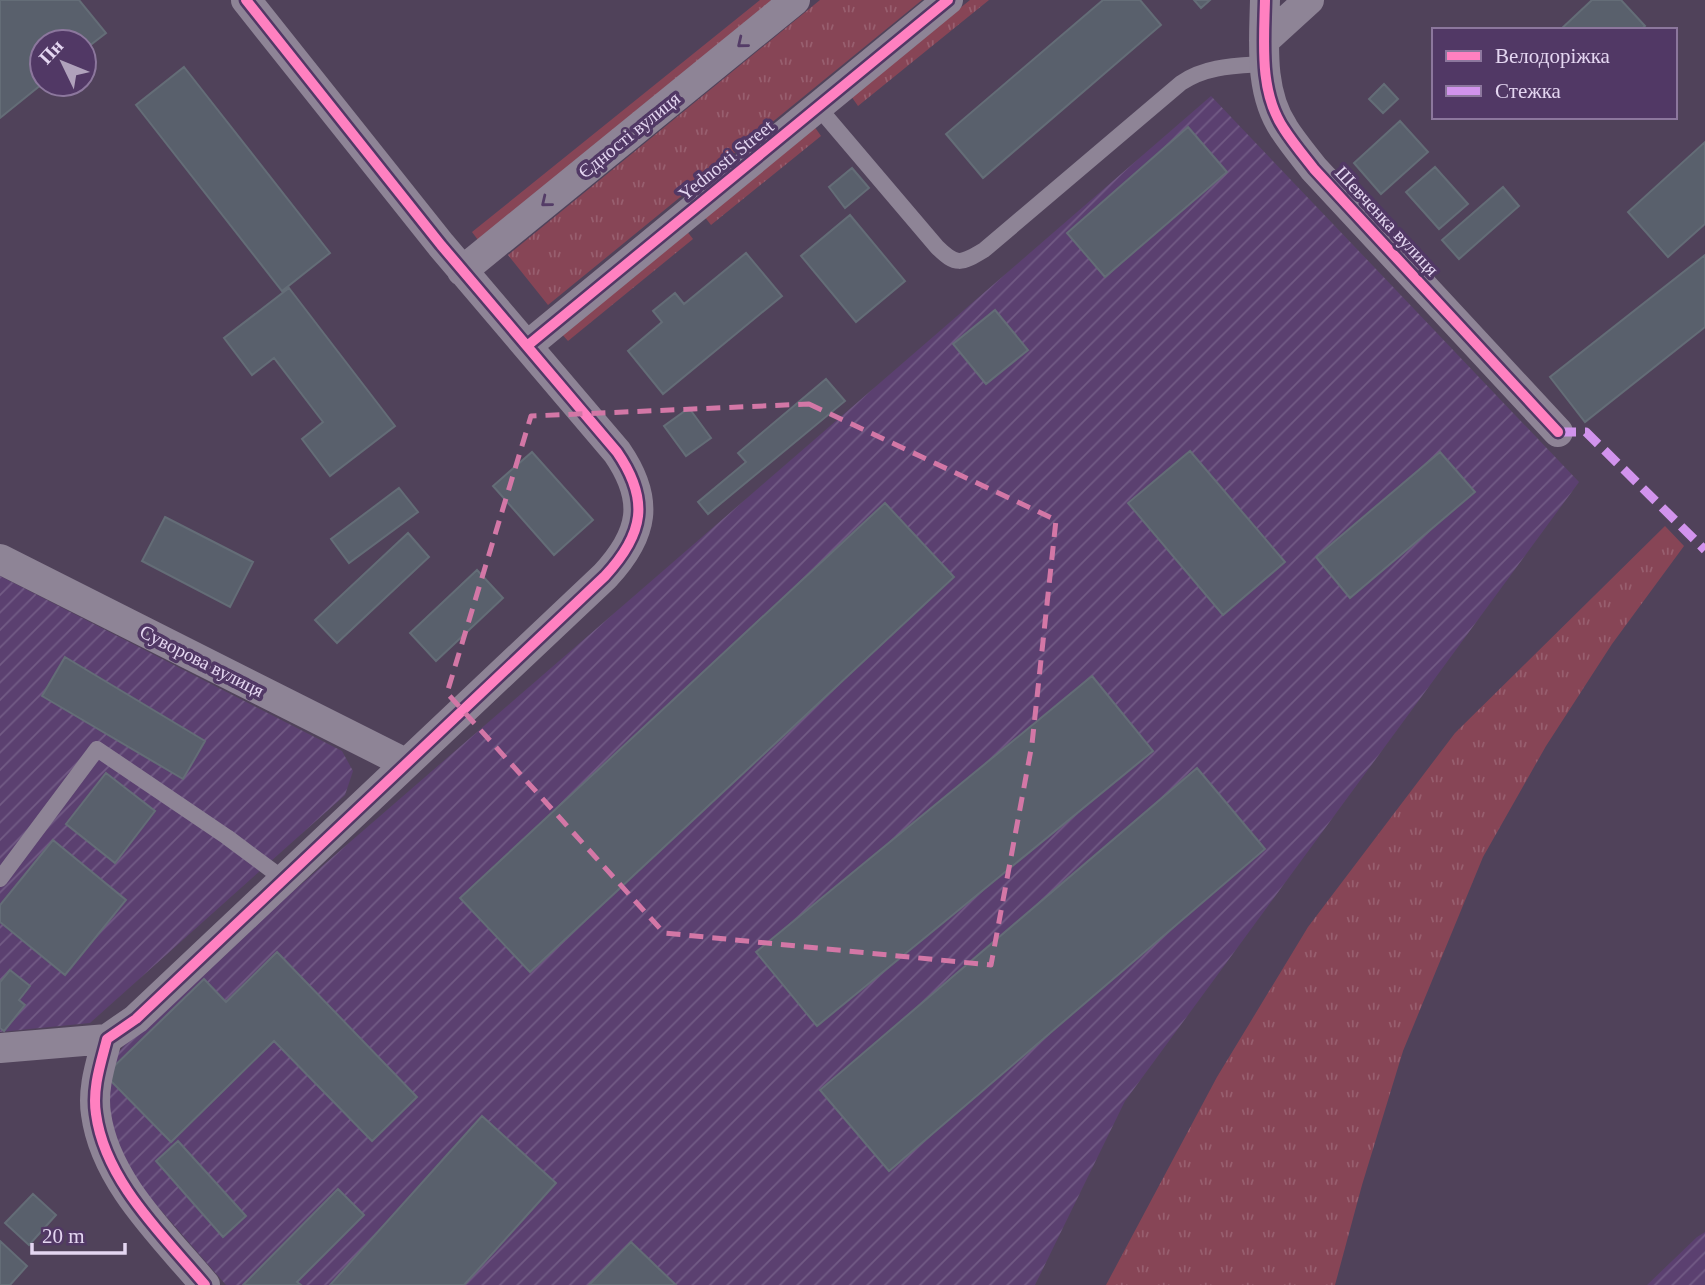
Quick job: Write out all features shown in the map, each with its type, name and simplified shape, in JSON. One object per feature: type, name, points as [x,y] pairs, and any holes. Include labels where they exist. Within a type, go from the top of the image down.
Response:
[{"type":"street","points":[[0,1048],[107,1039],[136,1019],[282,878],[605,576],[628,549],[636,531],[638,494],[627,466],[462,271],[246,0]]},
{"type":"street","name":"Єдності вулиця","points":[[462,271],[795,0]]},
{"type":"street","name":"Yednosti Street","points":[[527,346],[948,0]]},
{"type":"street","name":"Шевченка вулиця","points":[[1265,0],[1264,52],[1270,97],[1282,127],[1314,169],[1558,432]]},
{"type":"street","points":[[1264,52],[1309,0]]},
{"type":"street","name":"Суворова вулиця","points":[[0,559],[405,764]]},
{"type":"street","points":[[107,1039],[96,1083],[96,1113],[107,1156],[137,1203],[205,1285]]},
{"type":"lane","points":[[818,107],[937,247],[957,262],[968,260],[984,250],[1195,73],[1264,52]]},
{"type":"lane","points":[[0,879],[97,749],[227,837],[282,878]]},
{"type":"highlighted area","points":[[809,404],[1056,520],[1032,744],[991,965],[664,933],[447,693],[531,416]]},
{"type":"shaded area","points":[[1211,96],[1579,482],[1125,1101],[1035,1285],[226,1285],[132,1177],[106,1112],[104,1072],[140,1024]]},
{"type":"shaded area","points":[[0,576],[342,751],[353,771],[345,795],[90,1023],[0,1032]]},
{"type":"shaded area","points":[[1705,1232],[1705,1285],[1647,1285],[1697,1237]]},
{"type":"green space","points":[[760,0],[778,0],[478,240],[472,232]]},
{"type":"green space","points":[[820,0],[922,0],[548,305],[508,255]]},
{"type":"green space","points":[[970,0],[989,0],[858,106],[851,96]]},
{"type":"green space","points":[[814,126],[821,136],[711,225],[704,216]]},
{"type":"green space","points":[[686,230],[693,239],[568,341],[560,332]]},
{"type":"green space","points":[[1665,526],[1684,546],[1612,644],[1546,746],[1483,857],[1403,1051],[1335,1285],[1106,1285],[1217,1077],[1308,927],[1455,733]]},
{"type":"building","points":[[0,0],[79,0],[106,33],[98,39],[98,28],[28,28],[28,95],[0,118]]},
{"type":"building","points":[[1103,0],[1140,0],[1161,25],[983,178],[946,134]]},
{"type":"building","points":[[1194,0],[1210,0],[1201,8]]},
{"type":"building","points":[[1592,0],[1621,0],[1645,26],[1642,28],[1562,28]]},
{"type":"building","points":[[184,67],[330,253],[282,291],[136,105]]},
{"type":"building","points":[[1384,84],[1398,99],[1383,113],[1369,99]]},
{"type":"building","points":[[1400,121],[1428,152],[1381,194],[1354,163]]},
{"type":"building","points":[[1188,127],[1227,172],[1105,277],[1067,233]]},
{"type":"building","points":[[1705,142],[1705,224],[1668,257],[1628,212]]},
{"type":"building","points":[[1435,167],[1468,204],[1439,229],[1406,192]]},
{"type":"building","points":[[852,168],[869,188],[845,208],[829,187]]},
{"type":"building","points":[[1503,187],[1519,206],[1459,259],[1442,240]]},
{"type":"building","points":[[850,215],[905,281],[856,322],[801,256]]},
{"type":"building","points":[[746,253],[782,296],[663,394],[628,351],[662,322],[653,311],[675,293],[684,304]]},
{"type":"building","points":[[1705,255],[1705,327],[1585,422],[1550,377]]},
{"type":"building","points":[[289,288],[395,426],[330,476],[302,439],[323,422],[274,358],[252,375],[224,338]]},
{"type":"building","points":[[995,310],[1028,350],[986,384],[953,344]]},
{"type":"building","points":[[826,379],[845,401],[708,514],[698,502],[746,462],[738,453]]},
{"type":"building","points":[[689,408],[711,438],[686,456],[664,426]]},
{"type":"building","points":[[1190,451],[1285,562],[1223,615],[1128,503]]},
{"type":"building","points":[[532,452],[593,520],[554,555],[493,486]]},
{"type":"building","points":[[1440,452],[1475,492],[1350,598],[1316,557]]},
{"type":"building","points":[[399,488],[418,512],[349,563],[331,539]]},
{"type":"building","points":[[885,503],[954,577],[530,972],[460,898]]},
{"type":"building","points":[[165,517],[253,562],[230,607],[142,561]]},
{"type":"building","points":[[408,533],[429,557],[337,643],[315,620]]},
{"type":"building","points":[[477,570],[503,598],[436,661],[410,633]]},
{"type":"building","points":[[65,657],[205,741],[183,779],[42,696]]},
{"type":"building","points":[[1092,676],[1153,751],[817,1026],[756,952]]},
{"type":"building","points":[[1197,768],[1265,849],[889,1171],[820,1090]]},
{"type":"building","points":[[106,773],[155,811],[115,863],[66,824]]},
{"type":"building","points":[[53,840],[126,900],[65,975],[0,922],[0,905]]},
{"type":"building","points":[[277,952],[417,1097],[372,1141],[274,1041],[171,1142],[105,1075],[204,979],[226,1002]]},
{"type":"building","points":[[10,970],[30,986],[19,1000],[25,1005],[4,1031],[0,1028],[0,982]]},
{"type":"building","points":[[482,1116],[556,1183],[464,1285],[330,1285]]},
{"type":"building","points":[[178,1141],[246,1216],[223,1237],[156,1161]]},
{"type":"building","points":[[338,1189],[364,1215],[297,1282],[301,1285],[243,1285]]},
{"type":"building","points":[[33,1194],[56,1215],[29,1245],[5,1223]]},
{"type":"building","points":[[0,1241],[27,1266],[10,1285],[0,1285]]},
{"type":"building","points":[[631,1242],[676,1285],[589,1285]]},
{"type":"marked path","points":[[1558,432],[1586,432],[1705,550]]},
{"type":"cycle path","points":[[205,1285],[154,1227],[123,1184],[111,1162],[96,1114],[95,1095],[107,1039],[136,1019],[605,576],[628,546],[638,516],[635,486],[617,452],[441,245],[246,0]]},
{"type":"cycle path","points":[[527,346],[948,0]]},
{"type":"cycle path","points":[[1265,0],[1264,50],[1267,83],[1276,115],[1287,134],[1314,169],[1558,432]]}]
